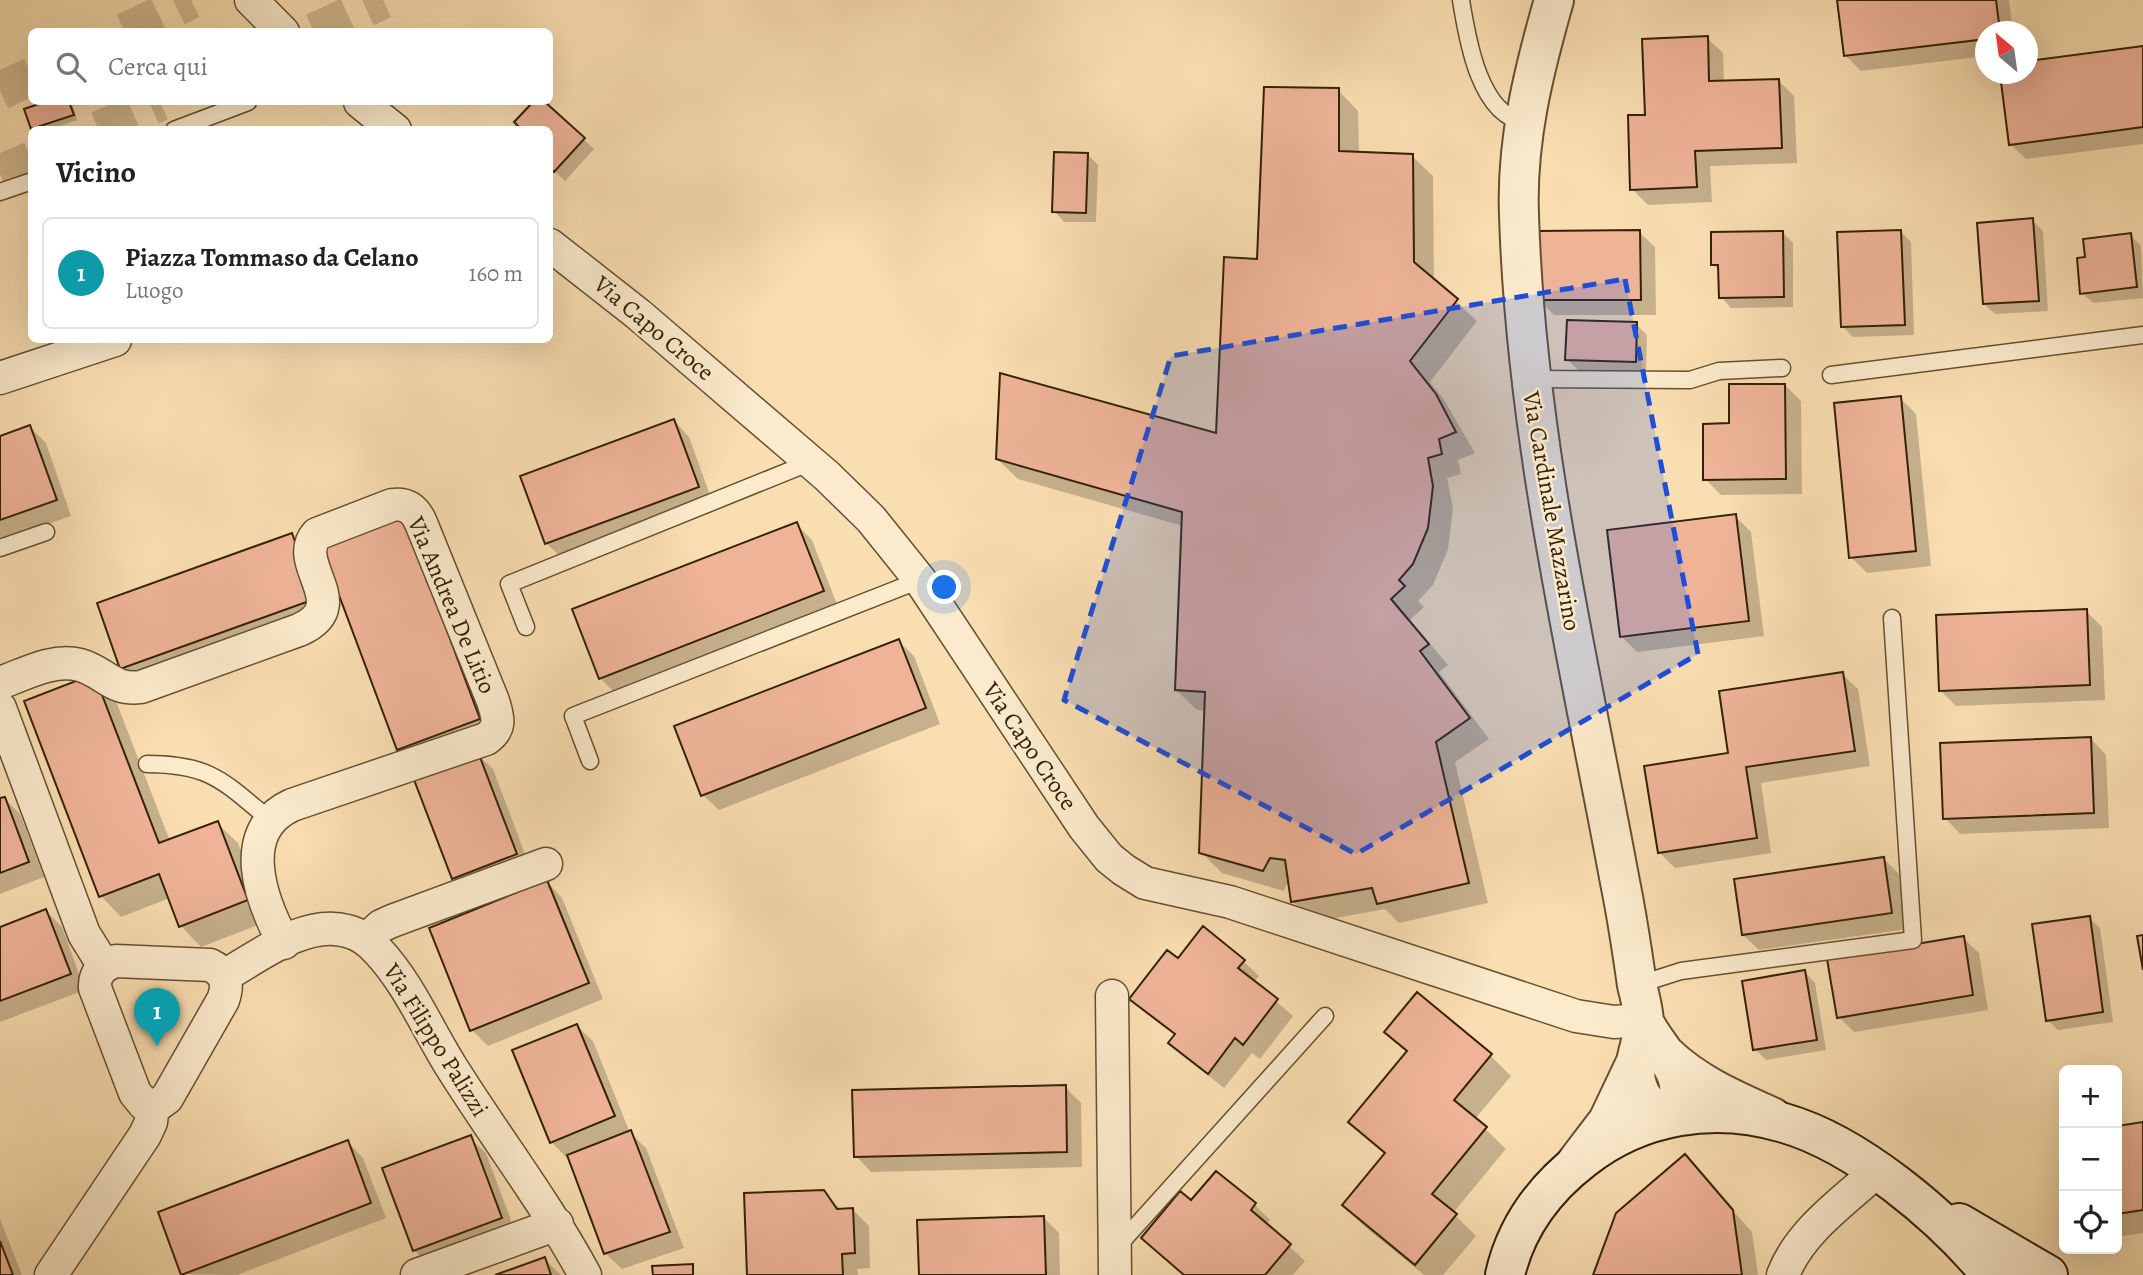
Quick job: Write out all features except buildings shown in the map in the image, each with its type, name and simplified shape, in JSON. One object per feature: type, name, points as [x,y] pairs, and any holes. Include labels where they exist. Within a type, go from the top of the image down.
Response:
[{"type":"street","points":[[251,0],[279,28]]},
{"type":"street","name":"Via Cardinale Mazzarino","points":[[1554,0],[1534,75],[1525,122],[1519,178],[1530,379],[1554,542],[1634,951],[1640,1002],[1653,1038],[1652,1058],[1635,1079],[1641,1095],[1654,1110],[1669,1116],[1732,1114],[1787,1123]]},
{"type":"street","points":[[364,105],[390,126]]},
{"type":"street","name":"Via Capo Croce","points":[[553,247],[638,314],[811,462],[872,519],[920,580],[1084,827],[1110,858],[1134,877],[1157,886],[1230,902],[1576,1016],[1614,1022],[1640,1002]]},
{"type":"street","points":[[0,378],[106,343]]},
{"type":"street","name":"Via Andrea De Litio","points":[[0,683],[45,666],[67,663],[89,668],[118,686],[141,687],[305,627],[318,615],[324,600],[309,552],[314,537],[321,531],[392,505],[406,505],[416,513],[421,523],[493,701],[498,715],[497,728],[486,739],[292,805],[278,812],[270,820]]},
{"type":"street","points":[[0,709],[84,934],[103,966]]},
{"type":"street","points":[[270,820],[261,836],[259,871],[266,907],[284,943]]},
{"type":"street","points":[[366,940],[380,926],[546,864]]},
{"type":"street","name":"Via Filippo Palizzi","points":[[224,976],[308,933],[330,929],[345,930],[366,940],[398,977],[452,1068],[557,1224],[585,1275]]},
{"type":"street","points":[[116,961],[202,964],[215,968],[224,976],[226,988],[223,1000],[167,1098],[160,1104],[144,1104],[137,1096],[96,994],[95,978],[103,966],[116,961]]},
{"type":"street","points":[[1112,996],[1115,1262]]},
{"type":"street","points":[[1573,1166],[1652,1058]]},
{"type":"street","name":"Via Cardinale Mazzarino","points":[[1652,1058],[1823,1139],[1892,1182],[1960,1241],[1991,1275]]},
{"type":"street","points":[[51,1275],[145,1135],[151,1122],[153,1106]]},
{"type":"street","points":[[1505,1275],[1513,1247],[1532,1211],[1573,1166],[1596,1148],[1621,1134],[1669,1116]]},
{"type":"street","points":[[1783,1275],[1792,1255],[1808,1234],[1892,1182],[2048,1275]]},
{"type":"street","points":[[417,1275],[557,1224]]},
{"type":"lane","points":[[1461,0],[1473,57],[1484,86],[1507,117],[1525,122]]},
{"type":"lane","points":[[185,126],[240,105]]},
{"type":"lane","points":[[0,192],[28,182]]},
{"type":"lane","points":[[1831,375],[2143,335]]},
{"type":"lane","points":[[1530,379],[1690,380],[1719,371],[1782,368]]},
{"type":"lane","points":[[526,627],[509,584],[811,462]]},
{"type":"lane","points":[[0,548],[46,532]]},
{"type":"lane","points":[[590,761],[572,716],[920,580]]},
{"type":"lane","points":[[1640,1002],[1681,971],[1913,940],[1892,618]]},
{"type":"lane","points":[[147,764],[185,766],[212,775],[270,820]]},
{"type":"lane","points":[[1115,1262],[1325,1016]]},
{"type":"highlighted area","points":[[1625,279],[1698,654],[1356,854],[1064,700],[1171,356]]},
{"type":"tunnel","points":[[133,28],[191,0]]},
{"type":"tunnel","points":[[323,28],[383,0]]},
{"type":"tunnel","points":[[0,91],[28,78]]},
{"type":"tunnel","points":[[108,126],[153,105]]},
{"type":"tunnel","points":[[0,174],[28,162]]},
{"type":"place","name":"Piazza Tommaso da Celano","points":[[157,1046]]}]
